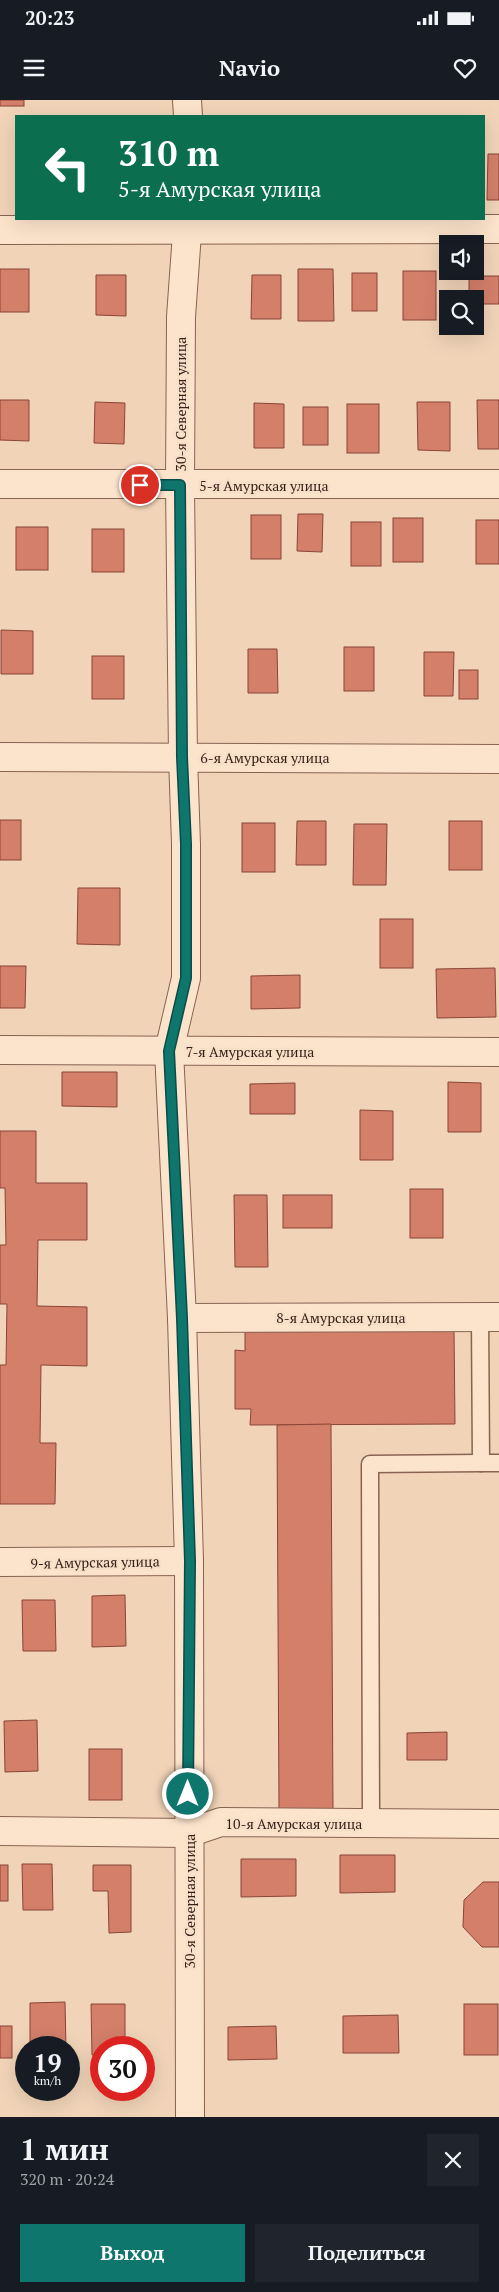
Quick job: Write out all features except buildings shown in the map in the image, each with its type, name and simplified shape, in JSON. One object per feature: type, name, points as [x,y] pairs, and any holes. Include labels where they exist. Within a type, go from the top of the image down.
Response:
[{"type":"street","points":[[187,100],[188,115]]},
{"type":"street","points":[[0,230],[188,224],[499,229]]},
{"type":"street","name":"30-я Северная улица","points":[[188,224],[181,317],[180,485],[182,757],[186,844],[186,978],[169,1051],[182,1318],[190,1561],[188,1833],[190,2117]]},
{"type":"street","name":"5-я Амурская улица","points":[[0,484],[499,484]]},
{"type":"street","name":"6-я Амурская улица","points":[[0,757],[499,759]]},
{"type":"street","name":"7-я Амурская улица","points":[[0,1050],[499,1052]]},
{"type":"street","name":"8-я Амурская улица","points":[[182,1318],[489,1317]]},
{"type":"street","name":"9-я Амурская улица","points":[[0,1562],[190,1561]]},
{"type":"street","name":"10-я Амурская улица","points":[[0,1831],[188,1833],[221,1822],[499,1824]]},
{"type":"lane","points":[[480,1463],[489,1317]]},
{"type":"lane","points":[[371,1823],[370,1464],[499,1463]]},
{"type":"route","points":[[140,485],[180,485],[182,757],[186,844],[186,978],[169,1051],[182,1318],[190,1561],[188,1794]]}]
